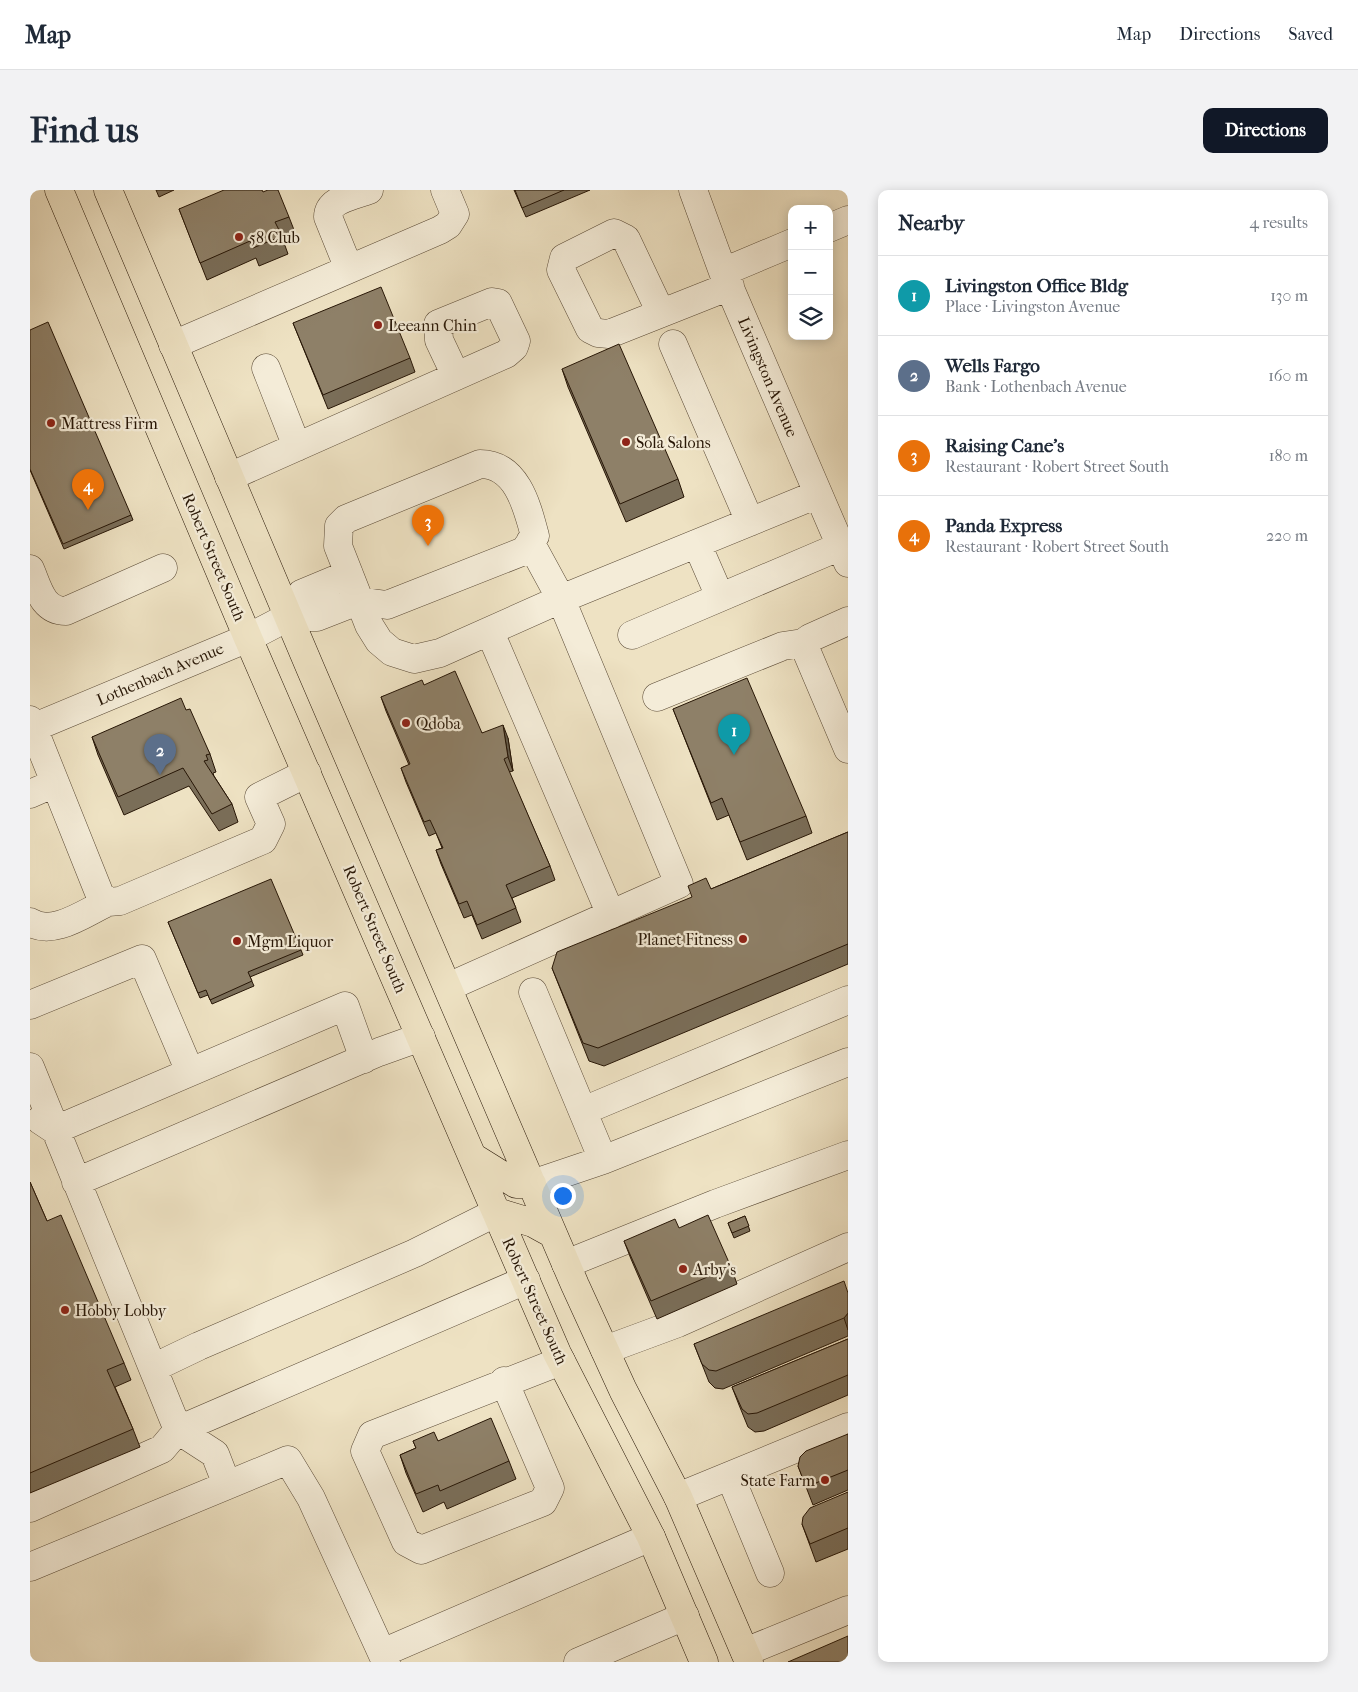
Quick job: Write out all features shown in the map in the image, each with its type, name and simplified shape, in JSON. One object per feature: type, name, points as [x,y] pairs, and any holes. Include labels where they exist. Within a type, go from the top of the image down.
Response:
[{"type":"main road","name":"Robert Street South","points":[[59,190],[248,638],[561,1361],[651,1538],[704,1662]]},
{"type":"main road","points":[[108,190],[288,617],[566,1264],[605,1350],[678,1497],[747,1657]]},
{"type":"main road","points":[[473,1157],[516,1184],[532,1184]]},
{"type":"main road","points":[[496,1212],[533,1223],[553,1234]]},
{"type":"street","points":[[349,269],[328,217],[328,211],[333,204],[369,190]]},
{"type":"street","points":[[173,345],[448,225],[454,214],[445,190]]},
{"type":"street","name":"Livingston Avenue","points":[[693,190],[726,279],[844,554]]},
{"type":"street","points":[[833,226],[848,220]]},
{"type":"street","points":[[661,313],[788,245]]},
{"type":"street","points":[[673,344],[750,522]]},
{"type":"street","points":[[266,368],[297,447]]},
{"type":"street","points":[[230,477],[456,376]]},
{"type":"street","points":[[348,574],[301,594],[288,617],[317,617],[358,601],[387,605],[524,551],[535,536],[516,482],[492,464],[480,464],[346,518],[339,526],[338,546],[358,601],[379,641],[392,652],[414,659],[440,653],[490,632],[518,617],[818,494]]},
{"type":"street","points":[[448,987],[679,884],[561,599],[530,542]]},
{"type":"street","points":[[697,544],[720,597]]},
{"type":"street","points":[[632,635],[720,597],[844,554]]},
{"type":"street","points":[[30,569],[46,605],[58,611],[66,610],[163,568]]},
{"type":"street","name":"Lothenbach Avenue","points":[[31,725],[248,638],[288,617]]},
{"type":"street","points":[[657,697],[783,646],[804,643],[810,638],[848,621]]},
{"type":"street","points":[[490,632],[611,915]]},
{"type":"street","points":[[804,643],[848,749]]},
{"type":"street","points":[[31,725],[100,895],[108,902]]},
{"type":"street","points":[[30,922],[37,926],[54,927],[108,902],[120,901],[263,840],[270,824],[260,797],[307,773]]},
{"type":"street","points":[[30,794],[55,783]]},
{"type":"street","points":[[30,1005],[142,959],[190,1072]]},
{"type":"street","points":[[533,992],[603,1160]]},
{"type":"street","points":[[582,1110],[848,1000]]},
{"type":"street","points":[[55,1130],[344,1006],[364,1059]]},
{"type":"street","points":[[76,1182],[364,1059],[421,1037]]},
{"type":"street","points":[[532,1184],[603,1160],[848,1062]]},
{"type":"street","points":[[30,1067],[178,1430],[215,1454],[227,1485]]},
{"type":"street","points":[[30,1114],[55,1130]]},
{"type":"street","points":[[566,1264],[848,1155]]},
{"type":"street","points":[[153,1368],[415,1253],[496,1212]]},
{"type":"street","points":[[605,1350],[678,1323],[848,1247]]},
{"type":"street","points":[[30,1508],[162,1449],[178,1430],[526,1280]]},
{"type":"street","points":[[504,1381],[550,1488],[543,1502],[421,1550],[406,1542],[365,1451],[372,1435],[504,1381],[561,1361]]},
{"type":"street","points":[[678,1497],[848,1427]]},
{"type":"street","points":[[30,1568],[288,1460],[311,1498],[384,1657],[651,1538]]},
{"type":"street","points":[[730,1476],[770,1573]]},
{"type":"street","points":[[747,1657],[848,1610]]},
{"type":"street","points":[[578,1662],[612,1655],[685,1616]]},
{"type":"building","name":"58 Club","points":[[224,190],[262,190],[263,192],[278,190],[289,217],[275,222],[282,236],[253,248],[250,241],[200,263],[179,209]]},
{"type":"building","points":[[515,190],[564,190],[522,208]]},
{"type":"building","points":[[381,287],[410,358],[323,395],[293,323]]},
{"type":"building","points":[[48,322],[131,515],[63,544],[30,469],[30,330]]},
{"type":"building","name":"Sola Salons","points":[[619,344],[678,479],[620,504],[562,369]]},
{"type":"building","points":[[455,671],[482,733],[503,725],[508,757],[504,759],[550,866],[506,885],[516,908],[477,925],[467,901],[459,904],[436,850],[443,848],[430,820],[424,822],[401,768],[410,764],[381,697],[422,680],[424,685]]},
{"type":"building","points":[[747,678],[806,816],[740,842],[722,798],[711,803],[673,709]]},
{"type":"building","points":[[181,698],[186,710],[190,709],[210,754],[206,755],[208,760],[204,761],[232,804],[212,814],[183,768],[118,797],[92,737]]},
{"type":"building","name":"Planet Fitness","points":[[848,832],[848,944],[598,1048],[583,1043],[552,968],[557,952],[692,897],[688,886],[706,878],[711,889]]},
{"type":"building","name":"Mgm Liquor","points":[[271,879],[301,950],[248,972],[252,981],[210,1000],[206,990],[198,993],[168,922]]},
{"type":"building","name":"Hobby Lobby","points":[[30,1182],[47,1221],[61,1215],[124,1363],[107,1370],[133,1429],[30,1473]]},
{"type":"building","name":"Arby's","points":[[708,1215],[731,1267],[651,1301],[624,1241],[675,1219],[679,1228]]},
{"type":"building","points":[[745,1216],[749,1226],[732,1233],[728,1223]]},
{"type":"building","points":[[844,1281],[848,1293],[848,1313],[844,1318],[716,1371],[709,1370],[702,1364],[694,1344]]},
{"type":"building","points":[[848,1339],[848,1375],[757,1413],[748,1414],[742,1409],[732,1387]]},
{"type":"building","points":[[491,1418],[509,1461],[440,1491],[438,1485],[416,1494],[400,1455],[416,1448],[413,1441],[434,1432],[438,1441]]},
{"type":"building","points":[[848,1434],[848,1470],[806,1487],[798,1466],[800,1457],[806,1451]]},
{"type":"building","points":[[848,1492],[848,1528],[810,1544],[802,1524],[803,1517],[810,1508]]},
{"type":"building","points":[[848,1636],[848,1662],[788,1662]]},
{"type":"place","name":"58 Club","points":[[239,237]]},
{"type":"place","name":"Leeann Chin","points":[[378,325]]},
{"type":"place","name":"Mattress Firm","points":[[51,423]]},
{"type":"place","name":"Sola Salons","points":[[626,442]]},
{"type":"place","name":"Panda Express","points":[[88,510]]},
{"type":"place","name":"Raising Cane's","points":[[428,546]]},
{"type":"place","name":"Qdoba","points":[[406,723]]},
{"type":"place","name":"Livingston Office Bldg","points":[[734,755]]},
{"type":"place","name":"Wells Fargo","points":[[160,775]]},
{"type":"place","name":"Planet Fitness","points":[[743,939]]},
{"type":"place","name":"Mgm Liquor","points":[[237,941]]},
{"type":"place","name":"Arby's","points":[[683,1269]]},
{"type":"place","name":"Hobby Lobby","points":[[65,1310]]},
{"type":"place","name":"State Farm","points":[[825,1480]]}]
